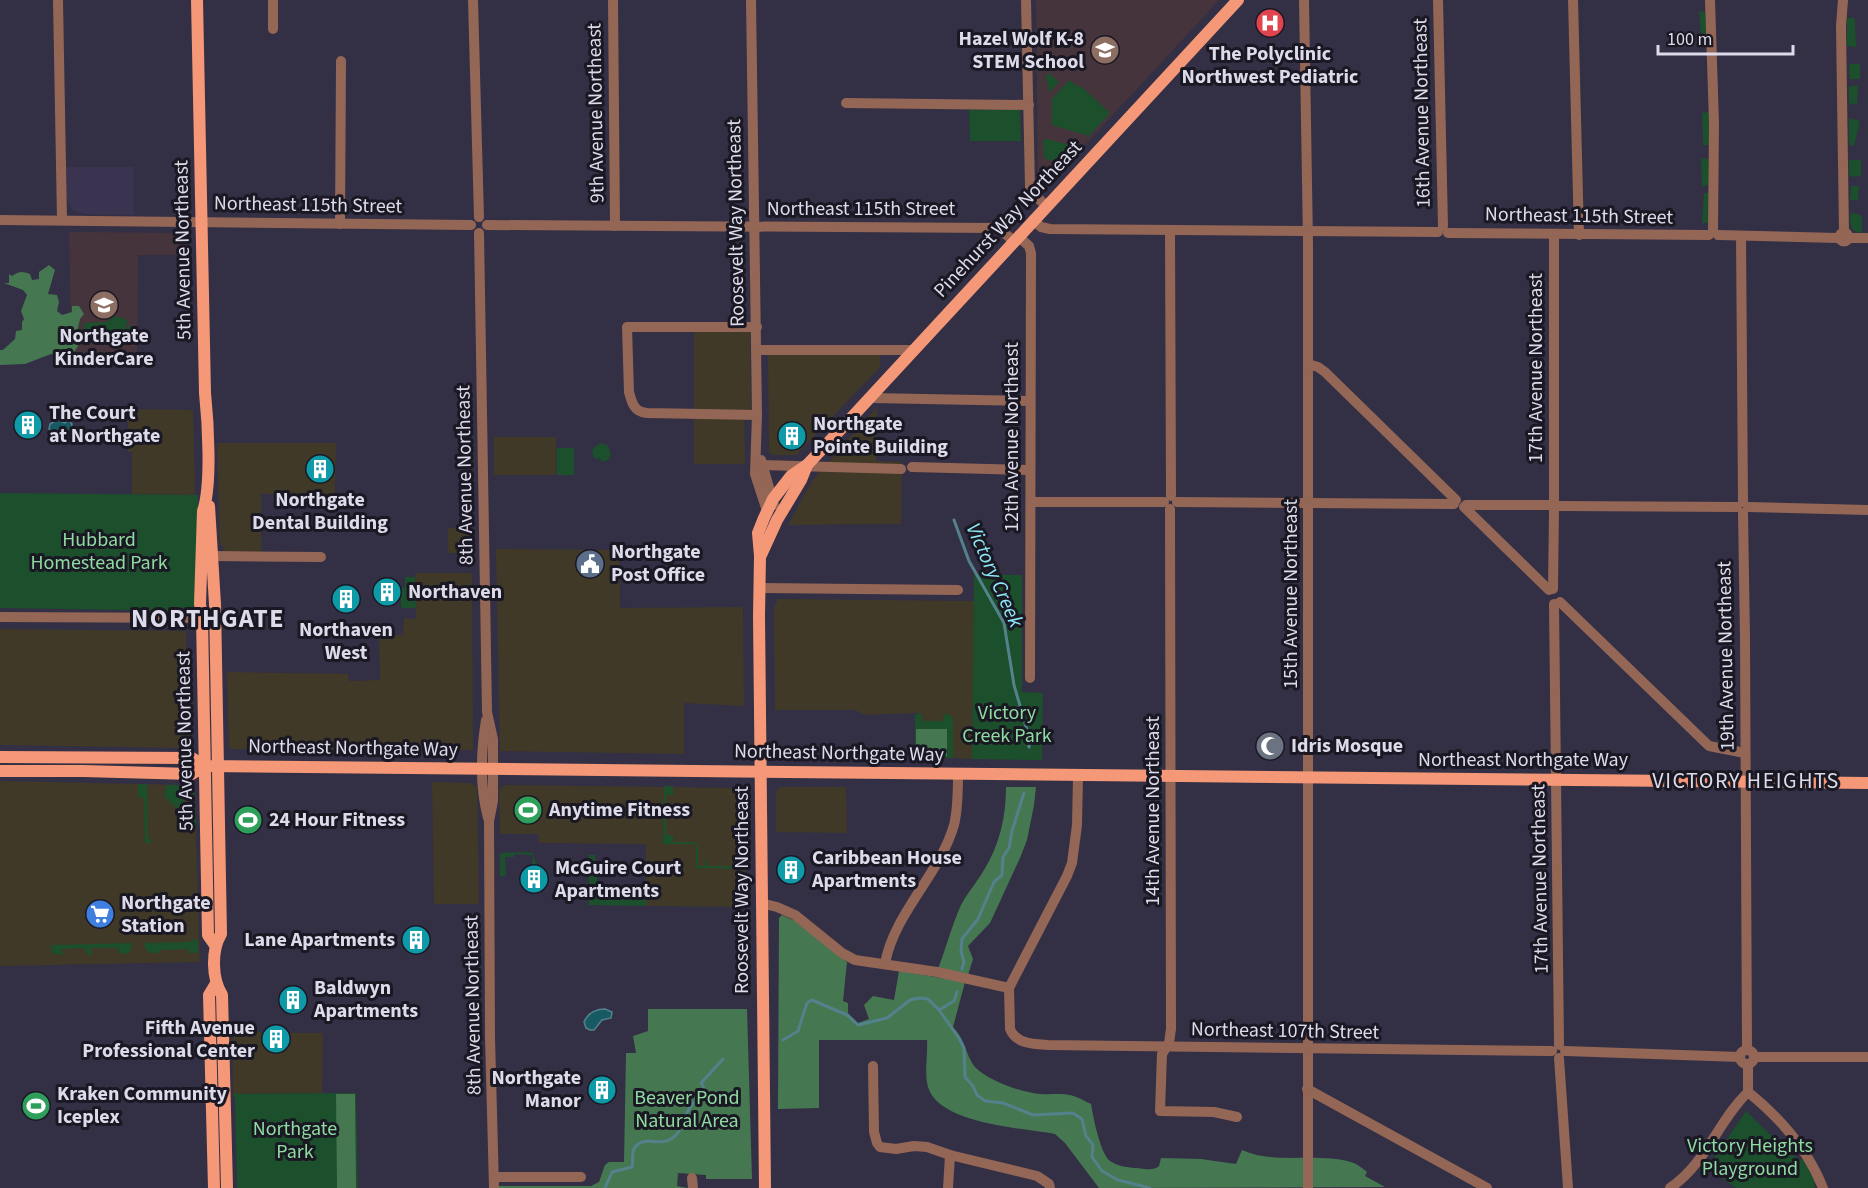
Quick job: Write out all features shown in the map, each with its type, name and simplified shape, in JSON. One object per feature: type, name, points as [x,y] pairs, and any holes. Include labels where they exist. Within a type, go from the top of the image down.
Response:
[{"type":"main road","name":"5th Avenue Northeast","points":[[197,0],[207,418],[207,500],[203,511],[200,604],[209,618],[219,766],[221,934],[215,945],[215,985],[209,995],[214,1188]]},
{"type":"main road","name":"Pinehurst Way Northeast","points":[[773,499],[791,476],[807,465],[870,398],[1238,0]]},
{"type":"main road","name":"Pinehurst Way Northeast","points":[[777,520],[801,480],[807,465]]},
{"type":"main road","name":"Roosevelt Way Northeast","points":[[765,1188],[758,533],[773,499]]},
{"type":"main road","name":"5th Avenue Northeast","points":[[207,500],[211,510],[213,556],[205,766],[208,934],[215,945]]},
{"type":"main road","name":"Roosevelt Way Northeast","points":[[760,556],[777,520]]},
{"type":"main road","name":"Northeast Northgate Way","points":[[0,757],[192,758],[205,766],[1868,783]]},
{"type":"main road","points":[[0,764],[29,757]]},
{"type":"main road","name":"Northeast Northgate Way","points":[[0,771],[192,774],[205,766]]},
{"type":"main road","name":"5th Avenue Northeast","points":[[215,985],[222,995],[227,1188]]},
{"type":"street","points":[[58,0],[62,220]]},
{"type":"street","points":[[273,0],[273,29]]},
{"type":"street","name":"8th Avenue Northeast","points":[[473,0],[487,717],[493,739],[488,769],[493,801],[489,821],[490,1037],[494,1182]]},
{"type":"street","name":"9th Avenue Northeast","points":[[613,0],[615,226]]},
{"type":"street","name":"Roosevelt Way Northeast","points":[[751,0],[758,415],[756,480],[767,511]]},
{"type":"street","points":[[1026,0],[1031,190],[1046,206]]},
{"type":"street","name":"15th Avenue Northeast","points":[[1304,0],[1309,504],[1308,1188]]},
{"type":"street","name":"16th Avenue Northeast","points":[[1438,0],[1443,230]]},
{"type":"street","points":[[1573,0],[1579,235]]},
{"type":"street","points":[[1710,0],[1714,123],[1713,234]]},
{"type":"street","points":[[1843,0],[1841,26],[1844,236]]},
{"type":"street","points":[[340,224],[341,61]]},
{"type":"street","points":[[846,103],[1029,105]]},
{"type":"street","name":"Northeast 115th Street","points":[[0,220],[998,228],[1016,238]]},
{"type":"street","name":"Northeast 115th Street","points":[[1033,220],[1041,227],[1048,228],[1170,231],[1443,230],[1554,235],[1713,234],[1868,238]]},
{"type":"street","name":"14th Avenue Northeast","points":[[1170,231],[1171,1037],[1162,1054],[1160,1111],[1214,1112],[1237,1117]]},
{"type":"street","name":"17th Avenue Northeast","points":[[1551,589],[1554,505],[1554,235]]},
{"type":"street","name":"19th Avenue Northeast","points":[[1741,236],[1748,1092]]},
{"type":"street","name":"12th Avenue Northeast","points":[[1016,238],[1029,246],[1031,253],[1030,678]]},
{"type":"street","points":[[757,327],[627,327],[629,392],[633,406],[640,412],[758,415]]},
{"type":"street","points":[[757,350],[913,350]]},
{"type":"street","points":[[1308,364],[1325,372],[1460,504],[1551,589],[1559,593],[1557,603],[1709,746],[1745,753]]},
{"type":"street","points":[[870,398],[1030,401]]},
{"type":"street","name":"Roosevelt Way Northeast","points":[[758,447],[777,520]]},
{"type":"street","points":[[762,465],[1030,470]]},
{"type":"street","points":[[1031,502],[1460,504],[1868,510]]},
{"type":"street","points":[[213,556],[321,557]]},
{"type":"street","points":[[759,588],[958,590]]},
{"type":"street","name":"17th Avenue Northeast","points":[[1557,603],[1559,1052],[1568,1188]]},
{"type":"street","points":[[0,617],[209,618]]},
{"type":"street","points":[[885,964],[891,941],[951,833],[956,812],[958,774]]},
{"type":"street","points":[[761,903],[795,915],[848,957],[855,960],[967,978],[1009,988],[1070,870],[1076,836],[1078,776]]},
{"type":"street","name":"Northeast 107th Street","points":[[1009,988],[1012,1035],[1027,1043],[1048,1045],[1868,1057]]},
{"type":"street","points":[[873,1066],[874,1132],[880,1147],[896,1149],[920,1146],[1037,1176],[1049,1186]]},
{"type":"street","points":[[1307,1089],[1487,1188]]},
{"type":"street","points":[[1670,1188],[1685,1178],[1711,1144],[1734,1105],[1748,1092],[1766,1106],[1798,1144],[1816,1171],[1823,1188]]},
{"type":"street","points":[[948,1188],[950,1155]]},
{"type":"street","points":[[494,1182],[580,1177]]},
{"type":"shaded area","name":"Hazel Wolf K-8 STEM School","points":[[1036,0],[1219,0],[1045,188],[1038,188]]},
{"type":"shaded area","points":[[64,167],[133,167],[134,215],[84,214],[73,210],[65,196]]},
{"type":"shaded area","name":"Northgate KinderCare","points":[[69,232],[189,233],[190,255],[138,255],[137,355],[72,356]]},
{"type":"shaded area","points":[[694,327],[750,327],[751,415],[744,415],[745,464],[694,464]]},
{"type":"shaded area","points":[[768,353],[880,353],[880,367],[796,455],[772,455],[769,452]]},
{"type":"shaded area","points":[[877,407],[876,461],[902,462],[901,524],[788,525],[812,481]]},
{"type":"shaded area","points":[[128,409],[193,410],[195,495],[132,494],[132,452],[128,452]]},
{"type":"shaded area","points":[[57,420],[65,423],[69,420],[72,424],[71,429],[67,432],[60,429],[52,431],[49,429],[50,424]]},
{"type":"shaded area","points":[[494,437],[556,437],[556,475],[494,475]]},
{"type":"shaded area","points":[[217,443],[336,443],[335,494],[261,494],[261,556],[224,556],[223,545],[220,545]]},
{"type":"shaded area","points":[[448,528],[470,528],[470,554],[448,553]]},
{"type":"shaded area","points":[[496,549],[619,550],[620,608],[743,607],[744,706],[684,703],[684,754],[500,751]]},
{"type":"shaded area","points":[[415,573],[471,573],[473,750],[384,752],[231,749],[229,747],[227,672],[348,674],[349,681],[380,680],[379,636],[403,635],[404,618],[416,619]]},
{"type":"shaded area","points":[[778,599],[974,601],[972,759],[953,758],[953,720],[944,715],[944,721],[922,721],[922,715],[919,713],[865,715],[855,710],[775,710],[774,607]]},
{"type":"shaded area","points":[[0,629],[186,631],[186,678],[191,689],[190,737],[180,748],[0,745]]},
{"type":"shaded area","name":"Northgate Station","points":[[0,781],[188,785],[194,792],[195,803],[200,962],[0,966]]},
{"type":"shaded area","points":[[432,782],[470,783],[477,787],[479,904],[434,904]]},
{"type":"shaded area","points":[[505,785],[742,788],[745,791],[746,907],[646,906],[646,844],[539,843],[538,834],[500,834],[499,789]]},
{"type":"shaded area","points":[[846,787],[847,833],[776,832],[776,793],[778,788]]},
{"type":"shaded area","points":[[605,1009],[612,1012],[611,1018],[602,1020],[594,1030],[586,1028],[584,1022],[590,1014]]},
{"type":"shaded area","points":[[232,1032],[323,1033],[322,1093],[233,1094]]},
{"type":"green space","points":[[1699,11],[1705,12],[1707,47],[1702,45]]},
{"type":"green space","points":[[1847,18],[1854,18],[1855,21],[1856,47],[1847,46]]},
{"type":"green space","points":[[1849,64],[1860,64],[1860,79],[1850,79]]},
{"type":"green space","points":[[1047,72],[1059,82],[1049,93],[1046,80]]},
{"type":"green space","points":[[1069,80],[1082,87],[1110,113],[1089,136],[1052,125],[1052,99]]},
{"type":"green space","points":[[1849,86],[1858,86],[1857,105],[1849,103]]},
{"type":"green space","points":[[969,110],[1020,110],[1021,141],[970,141]]},
{"type":"green space","points":[[1710,112],[1710,145],[1703,145],[1702,113]]},
{"type":"green space","points":[[1849,118],[1860,121],[1854,146],[1851,146],[1849,142]]},
{"type":"green space","points":[[1043,140],[1067,144],[1073,149],[1060,164],[1044,158]]},
{"type":"green space","points":[[1708,158],[1710,184],[1703,187],[1701,159]]},
{"type":"green space","points":[[1861,160],[1861,176],[1849,175],[1849,161]]},
{"type":"green space","points":[[1851,186],[1859,186],[1858,200],[1850,200]]},
{"type":"green space","points":[[1704,193],[1709,193],[1710,223],[1702,223]]},
{"type":"green space","points":[[1852,213],[1862,217],[1860,233],[1851,227],[1850,215]]},
{"type":"green space","points":[[49,265],[55,270],[48,294],[57,295],[59,302],[57,311],[62,315],[72,312],[72,306],[79,306],[84,314],[80,319],[76,337],[78,346],[74,352],[66,356],[51,354],[25,364],[0,365],[0,350],[15,339],[16,331],[22,330],[24,319],[21,311],[27,295],[23,290],[4,283],[9,283],[9,274],[12,276],[21,272],[30,274],[32,280],[39,279],[39,272]]},
{"type":"green space","points":[[114,316],[128,320],[120,344],[106,339],[88,340],[85,337],[84,323],[107,322]]},
{"type":"green space","points":[[133,326],[133,342],[127,342],[125,330]]},
{"type":"green space","points":[[602,443],[608,446],[611,454],[608,460],[601,462],[601,459],[594,458],[592,453],[594,447]]},
{"type":"green space","points":[[557,448],[574,448],[574,475],[557,475]]},
{"type":"green space","name":"Hubbard Homestead Park","points":[[0,493],[198,495],[193,608],[188,611],[0,608]]},
{"type":"green space","name":"Victory Creek Park","points":[[974,574],[1022,575],[1022,692],[1043,693],[1042,760],[972,759]]},
{"type":"green space","points":[[405,577],[415,577],[416,608],[401,608],[400,588],[405,588]]},
{"type":"green space","points":[[919,713],[922,715],[922,721],[943,721],[944,714],[950,715],[953,719],[953,758],[915,758],[915,715]]},
{"type":"green space","points":[[916,729],[947,729],[947,756],[916,756]]},
{"type":"green space","points":[[138,784],[147,784],[148,836],[152,843],[145,843],[144,799],[138,796]]},
{"type":"green space","points":[[166,785],[188,785],[195,796],[187,798],[177,809],[164,796]]},
{"type":"green space","points":[[664,786],[673,786],[673,795],[666,795],[666,835],[673,835],[673,842],[694,842],[698,845],[698,866],[705,866],[706,859],[708,866],[741,866],[742,860],[745,860],[746,869],[696,868],[696,844],[663,844]]},
{"type":"green space","points":[[1006,787],[1036,787],[1027,840],[990,923],[968,946],[973,959],[968,975],[938,969],[961,905],[990,860],[998,840],[1005,809]]},
{"type":"green space","points":[[195,803],[197,827],[188,827],[191,821],[190,809],[188,811],[188,809]]},
{"type":"green space","points":[[500,853],[533,853],[544,875],[529,876],[532,875],[533,855],[515,854],[514,857],[505,857],[506,876],[500,876]]},
{"type":"green space","points":[[589,855],[595,855],[595,864],[597,864],[597,899],[646,899],[646,906],[589,905]]},
{"type":"green space","points":[[782,915],[795,921],[847,962],[843,1001],[848,1003],[848,1013],[858,1023],[869,1019],[864,1005],[873,996],[894,1000],[899,971],[965,982],[953,1027],[976,1068],[998,1082],[1016,1089],[1078,1097],[1091,1104],[1103,1150],[1106,1157],[1116,1164],[1130,1168],[1152,1169],[1159,1166],[1161,1158],[1201,1159],[1236,1164],[1242,1150],[1268,1157],[1323,1158],[1351,1162],[1367,1172],[1365,1176],[1385,1187],[1099,1188],[1065,1143],[1055,1134],[964,1117],[935,1099],[927,1081],[927,1040],[819,1040],[819,1108],[778,1109],[779,918]]},
{"type":"green space","points":[[198,939],[198,953],[189,953],[189,949],[160,950],[159,953],[153,953],[148,952],[144,946],[144,943],[187,942]]},
{"type":"green space","points":[[132,943],[128,953],[121,954],[117,948],[90,948],[92,955],[88,955],[84,948],[61,949],[64,955],[52,953],[51,945]]},
{"type":"green space","name":"Beaver Pond Natural Area","points":[[648,1009],[747,1009],[752,1179],[706,1179],[706,1175],[678,1173],[677,1186],[688,1188],[498,1188],[497,1186],[591,1186],[599,1182],[605,1165],[609,1162],[624,1162],[626,1053],[636,1053],[633,1036],[648,1031]]},
{"type":"green space","name":"Northgate Park","points":[[356,1093],[358,1188],[237,1188],[233,1094]]},
{"type":"green space","points":[[336,1094],[355,1094],[356,1188],[337,1188]]},
{"type":"green space","name":"Victory Heights Playground","points":[[1746,1111],[1790,1154],[1804,1161],[1814,1179],[1815,1188],[1736,1188],[1707,1168]]},
{"type":"waterway","name":"Victory Creek","points":[[954,520],[969,561],[1004,623],[1014,685],[1029,737],[1029,747]]},
{"type":"waterway","name":"Victory Creek","points":[[962,969],[964,962],[961,951],[962,939],[978,919],[994,882],[1002,875],[1003,857],[1009,848],[1024,793]]},
{"type":"waterway","name":"Victory Creek","points":[[939,1010],[954,1001],[957,992]]},
{"type":"waterway","points":[[783,1040],[798,1031],[807,1003],[812,1000],[847,1015],[858,1025],[887,1018],[910,1000],[928,999],[959,1038],[964,1048],[965,1077],[977,1095],[985,1101],[1003,1103],[1033,1115],[1073,1113],[1082,1119],[1086,1136],[1093,1145],[1092,1157],[1102,1171],[1118,1180],[1150,1188]]},
{"type":"waterway","points":[[605,1188],[612,1172],[632,1167],[633,1152],[637,1145],[644,1142],[669,1140],[678,1133],[688,1110],[702,1093],[704,1088],[701,1083],[723,1059]]},
{"type":"place","name":"The Polyclinic Northwest Pediatric","points":[[1270,23]]},
{"type":"place","name":"Hazel Wolf K-8 STEM School","points":[[1105,50]]},
{"type":"place","name":"Northgate KinderCare","points":[[104,305]]},
{"type":"place","name":"The Court at Northgate","points":[[28,425]]},
{"type":"place","name":"Northgate Pointe Building","points":[[792,436]]},
{"type":"place","name":"Northgate Dental Building","points":[[320,469]]},
{"type":"place","name":"Northgate Post Office","points":[[590,564]]},
{"type":"place","name":"Northaven","points":[[387,592]]},
{"type":"place","name":"Northaven West","points":[[346,599]]},
{"type":"place","name":"Idris Mosque","points":[[1270,746]]},
{"type":"place","name":"Anytime Fitness","points":[[528,810]]},
{"type":"place","name":"24 Hour Fitness","points":[[248,820]]},
{"type":"place","name":"Caribbean House Apartments","points":[[791,870]]},
{"type":"place","name":"McGuire Court Apartments","points":[[534,879]]},
{"type":"place","name":"Northgate Station","points":[[100,914]]},
{"type":"place","name":"Lane Apartments","points":[[416,940]]},
{"type":"place","name":"Baldwyn Apartments","points":[[293,1000]]},
{"type":"place","name":"Fifth Avenue Professional Center","points":[[276,1039]]},
{"type":"place","name":"Northgate Manor","points":[[602,1090]]},
{"type":"place","name":"Kraken Community Iceplex","points":[[36,1106]]},
{"type":"district","name":"NORTHGATE","points":[[208,618]]},
{"type":"district","name":"VICTORY HEIGHTS","points":[[1746,781]]}]
